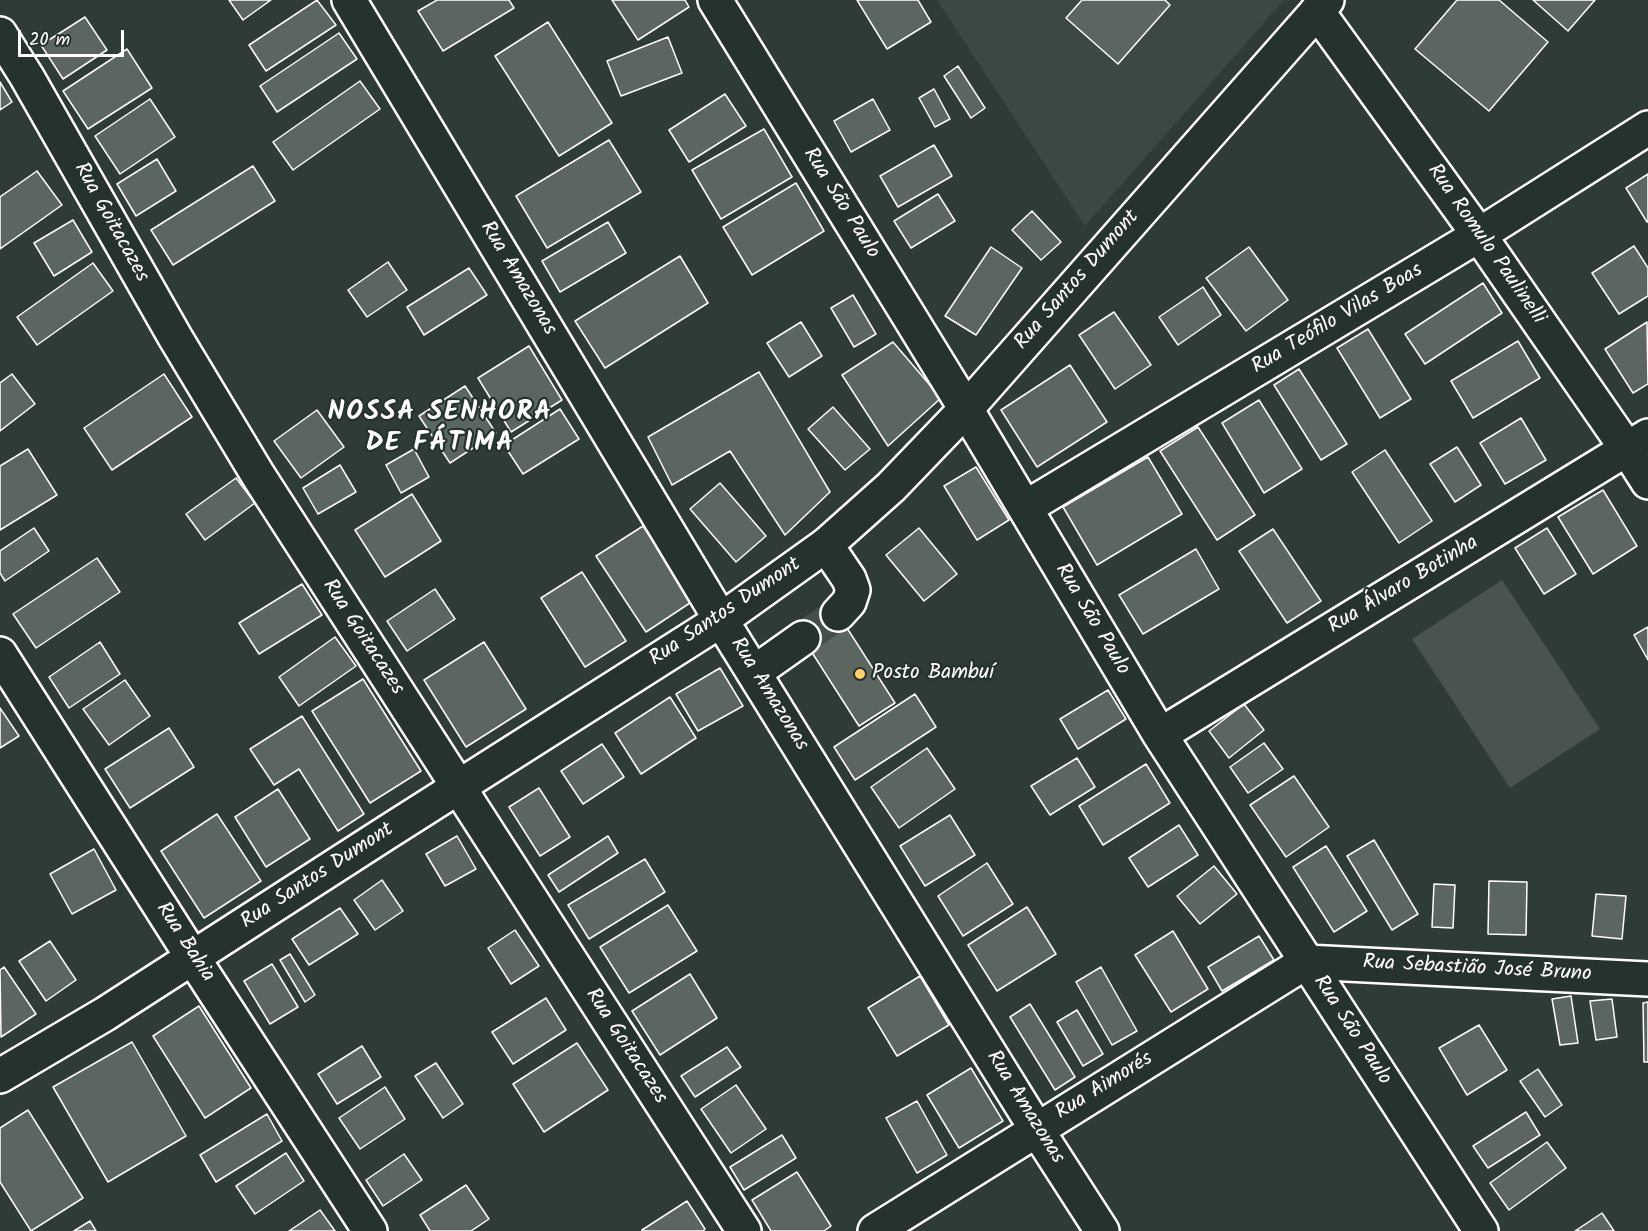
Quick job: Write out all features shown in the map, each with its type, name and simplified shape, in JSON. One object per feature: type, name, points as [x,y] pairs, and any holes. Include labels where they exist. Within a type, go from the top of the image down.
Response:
[{"type":"street","name":"Rua Amazonas","points":[[349,0],[721,620],[1102,1231]]},
{"type":"street","name":"Rua São Paulo","points":[[715,0],[966,409],[1160,735],[1481,1231]]},
{"type":"street","name":"Rua Santos Dumont","points":[[0,1076],[105,1014],[721,620],[826,545],[891,487],[966,409],[1322,6]]},
{"type":"street","name":"Rua Romulo Paulinelli","points":[[1322,6],[1479,235],[1637,443],[1648,482]]},
{"type":"street","name":"Rua Goitacazes","points":[[0,34],[27,76],[192,367],[258,475],[744,1231]]},
{"type":"street","name":"Rua Teófilo Vilas Boas","points":[[1025,508],[1479,235],[1648,128]]},
{"type":"street","name":"Rua Álvaro Botinha","points":[[1160,735],[1637,443]]},
{"type":"street","points":[[826,545],[849,579],[853,590],[849,602],[838,614]]},
{"type":"street","points":[[755,672],[803,638]]},
{"type":"street","name":"Rua Bahia","points":[[0,654],[370,1231]]},
{"type":"street","name":"Rua Aimorés","points":[[875,1231],[1306,962]]},
{"type":"street","name":"Rua Sebastião José Bruno","points":[[1306,962],[1648,979]]},
{"type":"shaded area","points":[[937,0],[1284,0],[1085,226]]},
{"type":"shaded area","points":[[1502,580],[1600,729],[1510,788],[1412,639]]},
{"type":"building","points":[[229,0],[271,0],[243,20]]},
{"type":"building","points":[[317,0],[336,25],[266,71],[249,45]]},
{"type":"building","points":[[437,0],[509,0],[514,8],[443,51],[418,11]]},
{"type":"building","points":[[612,0],[685,0],[689,7],[638,40]]},
{"type":"building","points":[[857,0],[918,0],[931,22],[887,49]]},
{"type":"building","points":[[1082,0],[1165,0],[1170,5],[1118,64],[1066,18]]},
{"type":"building","points":[[1457,0],[1499,0],[1548,42],[1489,111],[1415,49]]},
{"type":"building","points":[[1533,0],[1595,0],[1568,31]]},
{"type":"building","points":[[85,17],[107,50],[63,79],[41,45]]},
{"type":"building","points":[[548,22],[612,123],[559,156],[495,56]]},
{"type":"building","points":[[339,33],[357,59],[277,112],[260,86]]},
{"type":"building","points":[[668,37],[682,73],[621,96],[607,61]]},
{"type":"building","points":[[127,49],[152,88],[88,129],[63,91]]},
{"type":"building","points":[[958,66],[985,108],[971,118],[944,76]]},
{"type":"building","points":[[360,81],[380,109],[293,170],[273,142]]},
{"type":"building","points":[[0,82],[12,102],[0,110]]},
{"type":"building","points":[[934,89],[950,119],[935,127],[919,98]]},
{"type":"building","points":[[725,94],[746,126],[689,162],[669,130]]},
{"type":"building","points":[[150,99],[175,137],[120,174],[95,136]]},
{"type":"building","points":[[873,99],[890,130],[851,152],[834,121]]},
{"type":"building","points":[[764,129],[792,177],[721,219],[692,170]]},
{"type":"building","points":[[609,140],[641,192],[547,248],[516,196]]},
{"type":"building","points":[[934,145],[952,176],[898,207],[880,176]]},
{"type":"building","points":[[157,159],[176,191],[136,216],[117,184]]},
{"type":"building","points":[[253,166],[275,201],[173,265],[151,230]]},
{"type":"building","points":[[37,171],[62,205],[0,249],[0,197]]},
{"type":"building","points":[[1648,174],[1648,222],[1647,222],[1626,188]]},
{"type":"building","points":[[796,183],[824,231],[752,275],[723,227]]},
{"type":"building","points":[[938,194],[955,221],[911,248],[894,221]]},
{"type":"building","points":[[1032,211],[1061,242],[1041,260],[1012,230]]},
{"type":"building","points":[[73,220],[92,252],[54,276],[34,243]]},
{"type":"building","points":[[608,222],[626,253],[560,292],[542,261]]},
{"type":"building","points":[[1634,246],[1648,268],[1648,296],[1619,314],[1592,273]]},
{"type":"building","points":[[991,247],[1022,268],[976,335],[945,316]]},
{"type":"building","points":[[1249,247],[1288,300],[1246,331],[1206,278]]},
{"type":"building","points":[[680,256],[708,303],[605,368],[575,321]]},
{"type":"building","points":[[388,262],[407,290],[367,317],[348,290]]},
{"type":"building","points":[[93,263],[113,291],[37,345],[17,317]]},
{"type":"building","points":[[469,268],[487,295],[424,335],[407,307]]},
{"type":"building","points":[[1483,283],[1502,313],[1425,364],[1405,334]]},
{"type":"building","points":[[1203,287],[1221,315],[1178,345],[1159,317]]},
{"type":"building","points":[[853,295],[876,334],[854,347],[831,308]]},
{"type":"building","points":[[1114,312],[1151,365],[1115,389],[1079,335]]},
{"type":"building","points":[[801,322],[822,356],[789,377],[767,343]]},
{"type":"building","points":[[1647,322],[1648,384],[1633,393],[1605,349]]},
{"type":"building","points":[[1368,329],[1411,399],[1380,418],[1337,348]]},
{"type":"building","points":[[1518,341],[1540,378],[1473,418],[1451,381]]},
{"type":"building","points":[[893,342],[941,398],[888,446],[842,375]]},
{"type":"building","points":[[529,346],[562,400],[511,432],[478,378]]},
{"type":"building","points":[[1070,365],[1107,422],[1037,467],[1001,410]]},
{"type":"building","points":[[1299,369],[1347,444],[1321,460],[1274,385]]},
{"type":"building","points":[[759,372],[830,492],[785,535],[730,451],[672,485],[648,437]]},
{"type":"building","points":[[12,374],[35,404],[0,431],[0,383]]},
{"type":"building","points":[[164,374],[192,417],[112,470],[84,428]]},
{"type":"building","points":[[465,386],[496,433],[450,463],[419,416]]},
{"type":"building","points":[[1259,400],[1302,469],[1264,493],[1222,423]]},
{"type":"building","points":[[833,407],[870,449],[845,470],[808,429]]},
{"type":"building","points":[[560,409],[579,439],[523,474],[504,445]]},
{"type":"building","points":[[317,410],[344,447],[301,478],[274,441]]},
{"type":"building","points":[[1521,418],[1546,460],[1505,484],[1480,443]]},
{"type":"building","points":[[1198,427],[1255,515],[1217,540],[1160,451]]},
{"type":"building","points":[[1457,447],[1481,485],[1455,502],[1430,464]]},
{"type":"building","points":[[28,449],[57,495],[0,530],[0,466]]},
{"type":"building","points":[[414,449],[429,477],[401,493],[386,465]]},
{"type":"building","points":[[1385,450],[1432,521],[1399,543],[1352,472]]},
{"type":"building","points":[[1148,457],[1182,514],[1097,565],[1063,507]]},
{"type":"building","points":[[340,465],[356,492],[318,514],[303,488]]},
{"type":"building","points":[[976,467],[1009,520],[977,540],[944,486]]},
{"type":"building","points":[[236,478],[255,503],[205,540],[186,514]]},
{"type":"building","points":[[720,483],[766,536],[736,562],[690,509]]},
{"type":"building","points":[[1603,490],[1637,546],[1593,574],[1558,517]]},
{"type":"building","points":[[412,494],[441,541],[385,577],[355,530]]},
{"type":"building","points":[[643,526],[693,601],[646,632],[596,556]]},
{"type":"building","points":[[34,528],[49,551],[5,581],[0,573],[0,551]]},
{"type":"building","points":[[919,528],[957,574],[924,601],[886,555]]},
{"type":"building","points":[[1547,528],[1576,574],[1544,594],[1515,548]]},
{"type":"building","points":[[1273,529],[1321,601],[1287,623],[1239,551]]},
{"type":"building","points":[[1196,549],[1219,589],[1143,634],[1119,595]]},
{"type":"building","points":[[97,558],[120,592],[36,648],[13,614]]},
{"type":"building","points":[[582,572],[626,641],[585,667],[541,598]]},
{"type":"building","points":[[302,584],[322,615],[259,654],[239,623]]},
{"type":"building","points":[[435,589],[455,619],[407,651],[387,621]]},
{"type":"building","points":[[831,603],[895,703],[859,726],[795,626]]},
{"type":"building","points":[[1648,627],[1648,660],[1634,635]]},
{"type":"building","points":[[335,637],[356,666],[299,706],[279,677]]},
{"type":"building","points":[[100,642],[120,674],[69,708],[49,677]]},
{"type":"building","points":[[484,642],[526,709],[466,747],[424,680]]},
{"type":"building","points":[[720,668],[743,706],[698,731],[676,694]]},
{"type":"building","points":[[363,679],[421,771],[370,803],[312,711]]},
{"type":"building","points":[[125,680],[150,716],[109,745],[83,709]]},
{"type":"building","points":[[1108,690],[1126,719],[1078,749],[1060,719]]},
{"type":"building","points":[[915,694],[936,727],[855,780],[834,747]]},
{"type":"building","points":[[670,697],[696,738],[641,774],[615,733]]},
{"type":"building","points":[[1244,704],[1264,730],[1229,758],[1209,731]]},
{"type":"building","points":[[0,708],[19,736],[0,748]]},
{"type":"building","points":[[302,716],[364,814],[338,831],[299,769],[274,785],[250,749]]},
{"type":"building","points":[[169,728],[194,767],[130,808],[105,769]]},
{"type":"building","points":[[1264,743],[1283,769],[1248,793],[1230,767]]},
{"type":"building","points":[[602,744],[624,777],[583,804],[561,771]]},
{"type":"building","points":[[927,748],[955,789],[899,828],[871,787]]},
{"type":"building","points":[[1077,758],[1095,787],[1050,815],[1031,786]]},
{"type":"building","points":[[1146,764],[1170,803],[1103,845],[1079,806]]},
{"type":"building","points":[[1294,776],[1329,827],[1286,857],[1250,805]]},
{"type":"building","points":[[539,788],[570,837],[540,856],[509,807]]},
{"type":"building","points":[[278,789],[310,839],[266,867],[235,817]]},
{"type":"building","points":[[217,814],[261,881],[204,918],[161,851]]},
{"type":"building","points":[[950,815],[975,855],[925,886],[900,846]]},
{"type":"building","points":[[1179,825],[1198,855],[1148,887],[1129,858]]},
{"type":"building","points":[[457,836],[476,869],[445,886],[426,854]]},
{"type":"building","points":[[608,836],[618,853],[559,892],[548,875]]},
{"type":"building","points":[[1374,840],[1418,914],[1392,930],[1347,856]]},
{"type":"building","points":[[1326,846],[1367,911],[1334,932],[1293,867]]},
{"type":"building","points":[[94,849],[116,890],[72,914],[50,874]]},
{"type":"building","points":[[645,859],[665,892],[589,939],[568,905]]},
{"type":"building","points":[[987,863],[1013,904],[963,936],[938,896]]},
{"type":"building","points":[[1214,866],[1237,894],[1200,924],[1177,896]]},
{"type":"building","points":[[382,880],[403,911],[375,930],[354,900]]},
{"type":"building","points":[[1489,881],[1527,882],[1526,935],[1488,934]]},
{"type":"building","points":[[1434,884],[1455,885],[1453,928],[1432,927]]},
{"type":"building","points":[[1596,894],[1626,896],[1622,939],[1592,936]]},
{"type":"building","points":[[668,905],[697,951],[629,993],[600,947]]},
{"type":"building","points":[[1027,907],[1056,954],[997,991],[968,945]]},
{"type":"building","points":[[340,908],[358,934],[309,965],[292,939]]},
{"type":"building","points":[[515,930],[539,966],[511,984],[488,948]]},
{"type":"building","points":[[1173,931],[1208,989],[1171,1012],[1135,955]]},
{"type":"building","points":[[1259,936],[1274,960],[1222,991],[1208,967]]},
{"type":"building","points":[[50,941],[76,980],[46,1001],[19,961]]},
{"type":"building","points":[[290,954],[315,995],[305,1002],[280,960]]},
{"type":"building","points":[[272,964],[298,1007],[270,1024],[244,981]]},
{"type":"building","points":[[4,967],[36,1014],[1,1037],[0,970]]},
{"type":"building","points":[[1101,967],[1137,1031],[1112,1045],[1076,982]]},
{"type":"building","points":[[690,974],[717,1018],[660,1055],[632,1011]]},
{"type":"building","points":[[920,976],[949,1025],[897,1056],[868,1008]]},
{"type":"building","points":[[1571,996],[1578,1043],[1560,1045],[1552,999]]},
{"type":"building","points":[[546,998],[566,1030],[513,1064],[492,1032]]},
{"type":"building","points":[[1612,999],[1617,1037],[1596,1040],[1590,1001]]},
{"type":"building","points":[[1648,1002],[1648,1062],[1644,1062],[1643,1003]]},
{"type":"building","points":[[1030,1004],[1075,1077],[1055,1090],[1010,1017]]},
{"type":"building","points":[[199,1006],[251,1088],[205,1118],[153,1036]]},
{"type":"building","points":[[1077,1010],[1103,1054],[1083,1066],[1057,1022]]},
{"type":"building","points":[[1479,1025],[1507,1070],[1467,1095],[1439,1048]]},
{"type":"building","points":[[132,1042],[186,1136],[108,1182],[53,1087]]},
{"type":"building","points":[[577,1043],[608,1090],[544,1132],[513,1084]]},
{"type":"building","points":[[362,1046],[381,1077],[337,1104],[318,1074]]},
{"type":"building","points":[[727,1047],[741,1067],[695,1097],[681,1076]]},
{"type":"building","points":[[436,1063],[463,1104],[443,1118],[415,1076]]},
{"type":"building","points":[[971,1068],[1003,1121],[959,1148],[927,1095]]},
{"type":"building","points":[[1538,1069],[1562,1105],[1545,1117],[1520,1081]]},
{"type":"building","points":[[736,1085],[766,1129],[731,1153],[701,1109]]},
{"type":"building","points":[[385,1087],[405,1119],[360,1149],[339,1118]]},
{"type":"building","points":[[917,1101],[947,1155],[917,1173],[886,1118]]},
{"type":"building","points":[[28,1110],[83,1198],[31,1231],[0,1182],[0,1128]]},
{"type":"building","points":[[1526,1112],[1540,1135],[1488,1168],[1473,1146]]},
{"type":"building","points":[[267,1114],[282,1141],[216,1182],[200,1155]]},
{"type":"building","points":[[782,1135],[796,1158],[744,1190],[730,1167]]},
{"type":"building","points":[[1547,1142],[1566,1168],[1509,1210],[1490,1183]]},
{"type":"building","points":[[286,1153],[304,1181],[255,1214],[236,1186]]},
{"type":"building","points":[[404,1154],[422,1180],[383,1206],[366,1180]]},
{"type":"building","points":[[797,1172],[831,1226],[824,1231],[771,1231],[752,1200]]},
{"type":"building","points":[[466,1185],[489,1219],[471,1231],[430,1231],[420,1215]]},
{"type":"building","points":[[687,1201],[705,1229],[703,1231],[642,1231],[642,1230]]},
{"type":"building","points":[[320,1210],[335,1231],[289,1231]]},
{"type":"building","points":[[1602,1213],[1614,1231],[1575,1231]]},
{"type":"building","points":[[90,1221],[96,1231],[74,1231]]},
{"type":"tunnel","points":[[803,638],[838,614]]},
{"type":"place","name":"Posto Bambuí","points":[[860,674]]},
{"type":"district","name":"NOSSA SENHORA DE FÁTIMA","points":[[440,430]]}]
